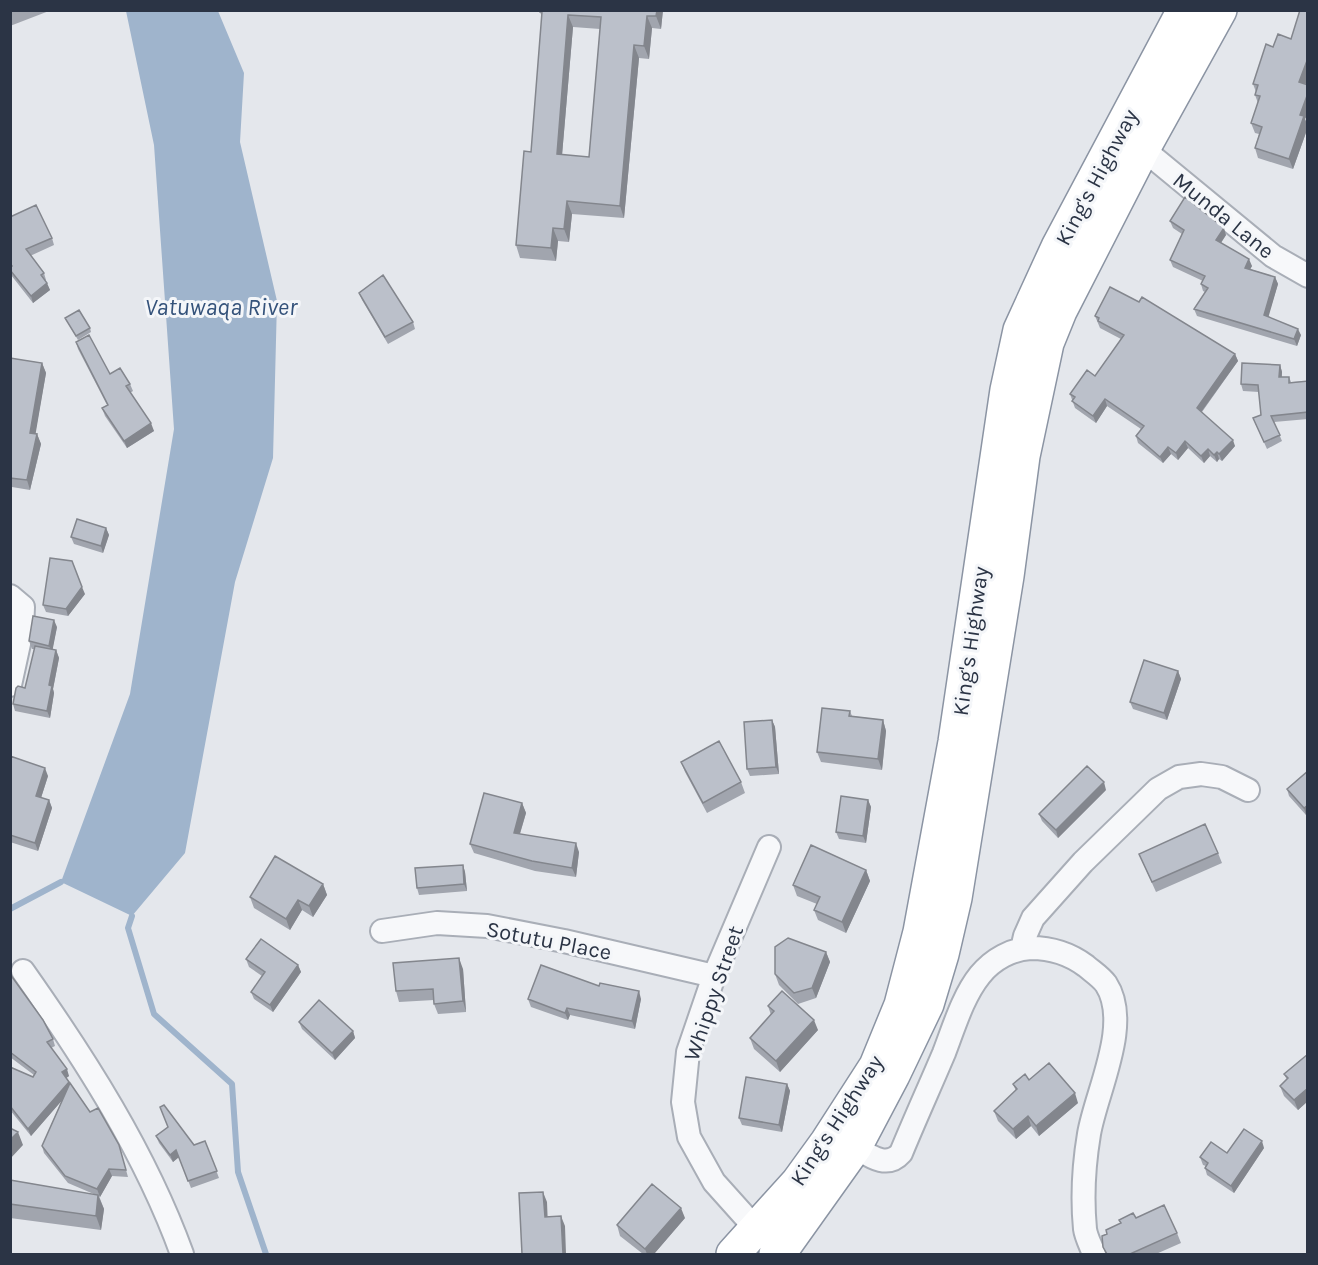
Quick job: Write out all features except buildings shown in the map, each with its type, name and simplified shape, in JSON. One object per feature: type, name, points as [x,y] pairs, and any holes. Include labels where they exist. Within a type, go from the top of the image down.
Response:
[{"type":"highway","name":"King's Highway","points":[[733,1254],[767,1242],[803,1221],[855,1147],[927,1004],[955,898],[1023,456],[1047,343],[1060,311],[1143,149],[1192,17]]},
{"type":"highway","name":"King's Highway","points":[[767,1242],[798,1182],[876,1066],[901,1005],[920,932],[955,742],[1007,390],[1020,330],[1058,247],[1192,17]]},
{"type":"street","name":"Munda Lane","points":[[1143,149],[1273,256],[1308,276]]},
{"type":"street","points":[[10,596],[23,607],[22,630],[10,685]]},
{"type":"street","points":[[1022,949],[1033,918],[1083,862],[1158,789],[1179,777],[1201,774],[1222,777],[1248,790]]},
{"type":"street","name":"Whippy Street","points":[[767,1242],[714,1182],[690,1137],[683,1102],[688,1052],[714,976],[769,847]]},
{"type":"street","name":"Sotutu Place","points":[[382,932],[437,922],[488,926],[564,940],[714,976]]},
{"type":"street","points":[[855,1147],[881,1161],[892,1160],[901,1153],[964,1004],[980,975],[992,963],[1006,954],[1022,949],[1038,948],[1058,951],[1080,961],[1106,984],[1113,999],[1115,1015],[1104,1083],[1089,1132],[1084,1187],[1085,1231],[1094,1254]]},
{"type":"street","points":[[23,971],[60,1023],[125,1128],[182,1254]]},
{"type":"water","name":"Vatuwaqa River","points":[[126,11],[218,11],[244,73],[240,142],[277,301],[273,458],[235,582],[185,853],[132,916],[61,882],[130,694],[174,429],[154,145]]},
{"type":"waterway","points":[[10,909],[61,882]]},
{"type":"waterway","points":[[132,916],[128,928],[154,1014],[232,1084],[238,1172],[266,1254]]}]
